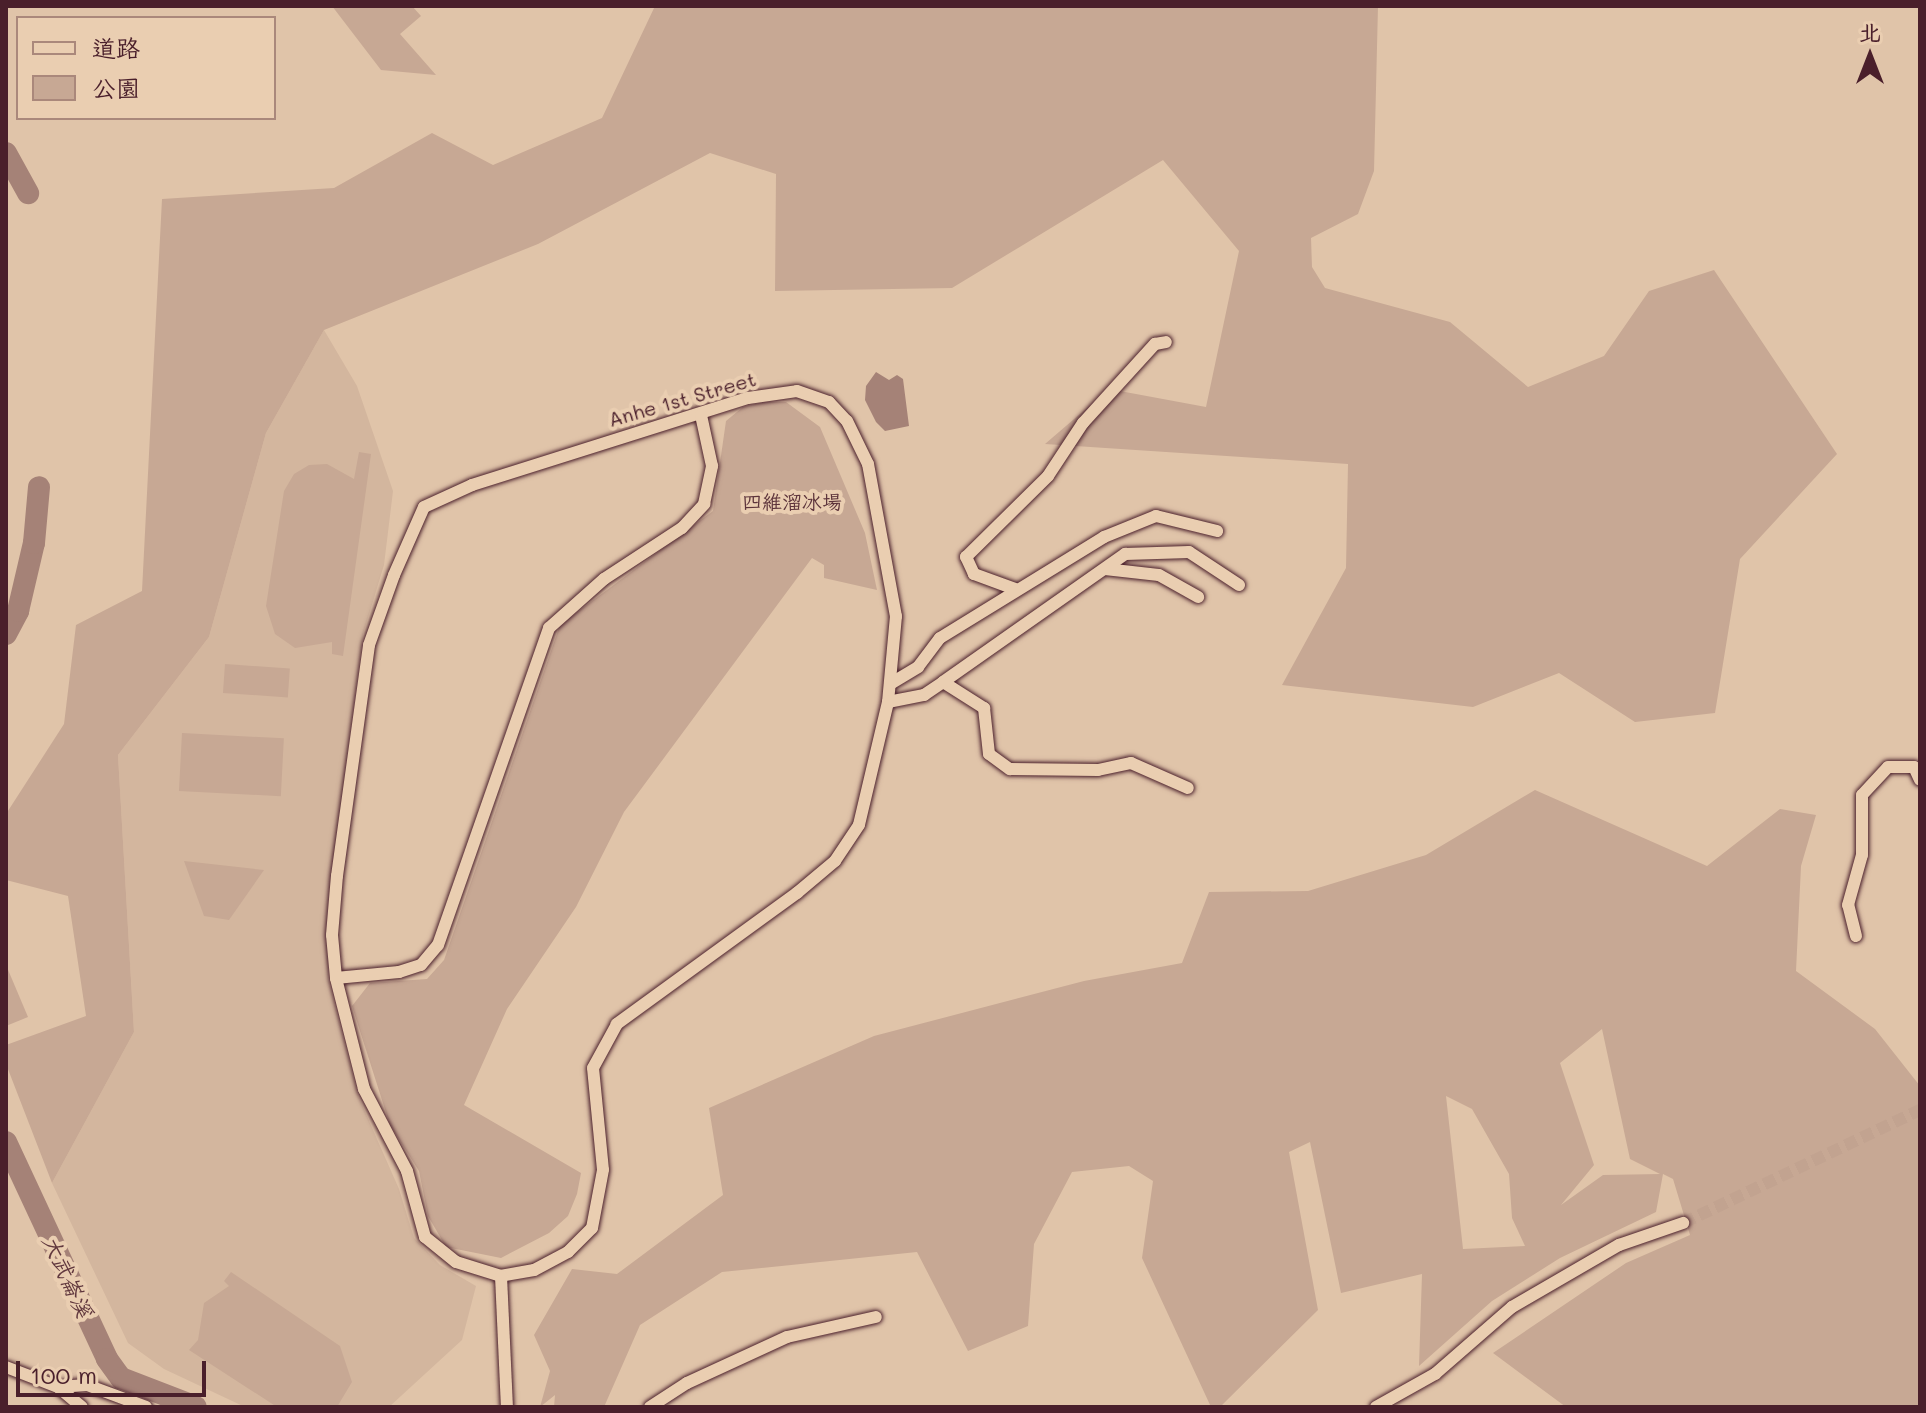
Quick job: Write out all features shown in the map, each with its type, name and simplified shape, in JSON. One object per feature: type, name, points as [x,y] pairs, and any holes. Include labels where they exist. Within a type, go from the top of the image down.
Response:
[{"type":"street","points":[[1015,589],[974,574],[966,557],[1048,476],[1083,423],[1155,344],[1166,342]]},
{"type":"street","name":"Anhe 1st Street","points":[[797,391],[829,402],[847,421],[868,464],[882,518],[896,616],[890,684],[859,825],[835,861],[617,1024],[603,1046],[593,1068],[602,1194],[592,1228],[568,1252],[534,1270],[501,1276],[456,1262],[425,1237],[407,1171],[364,1089],[336,978],[337,876],[369,645],[424,507],[472,485],[748,398],[797,391]]},
{"type":"street","points":[[336,978],[410,969],[421,965],[438,945],[549,628],[604,579],[682,528],[704,504],[712,466],[701,415]]},
{"type":"street","points":[[890,684],[918,667],[940,638],[1104,537],[1156,516],[1217,531]]},
{"type":"street","points":[[888,702],[924,695],[1125,554],[1189,552],[1239,585]]},
{"type":"street","points":[[1105,569],[1159,575],[1198,597]]},
{"type":"street","points":[[943,682],[984,708],[989,754],[1010,769],[1098,770],[1131,763],[1188,788]]},
{"type":"street","points":[[1856,936],[1848,905],[1862,855],[1862,795],[1888,767],[1914,767],[1920,780]]},
{"type":"street","points":[[1376,1407],[1435,1374],[1512,1307],[1619,1245],[1683,1223]]},
{"type":"street","points":[[501,1276],[507,1407]]},
{"type":"street","points":[[650,1407],[687,1383],[787,1337],[876,1317]]},
{"type":"street","points":[[6,1367],[58,1387],[82,1407]]},
{"type":"street","points":[[58,1387],[87,1385],[146,1407]]},
{"type":"shaded area","points":[[324,330],[357,386],[393,491],[384,565],[363,634],[330,890],[328,979],[358,1096],[399,1189],[414,1238],[440,1265],[476,1286],[462,1340],[389,1407],[245,1407],[164,1369],[128,1343],[52,1183],[134,1032],[118,755],[209,637],[266,433]]},
{"type":"shaded area","points":[[876,372],[889,380],[897,375],[903,379],[909,426],[885,431],[876,422],[865,400],[866,386]]},
{"type":"green space","points":[[332,6],[412,6],[421,16],[400,34],[436,75],[381,70]]},
{"type":"green space","points":[[655,6],[1378,6],[1374,171],[1358,214],[1311,238],[1312,267],[1325,288],[1450,322],[1528,387],[1604,356],[1649,291],[1714,270],[1837,454],[1740,559],[1715,713],[1635,722],[1559,673],[1473,707],[1282,685],[1346,568],[1348,464],[1045,444],[1109,389],[1206,407],[1239,251],[1163,160],[952,288],[775,291],[776,174],[710,153],[538,244],[324,330],[266,433],[209,637],[118,755],[134,1032],[52,1183],[6,1064],[6,1045],[86,1016],[68,896],[6,880],[6,814],[64,724],[76,625],[142,591],[162,199],[334,188],[432,133],[493,165],[602,118]]},
{"type":"green space","name":"四維溜冰場","points":[[764,402],[786,402],[820,427],[865,533],[877,590],[824,578],[824,565],[812,558],[624,812],[576,907],[507,1009],[464,1105],[581,1173],[568,1216],[549,1233],[501,1258],[446,1247],[428,1216],[419,1171],[390,1125],[352,1006],[370,983],[427,979],[444,960],[560,625],[713,511],[726,421],[743,407]]},
{"type":"green space","points":[[359,452],[371,454],[343,656],[332,654],[332,642],[295,648],[275,634],[266,606],[284,491],[294,474],[309,465],[327,464],[354,479]]},
{"type":"green space","points":[[225,664],[290,669],[288,697],[223,693]]},
{"type":"green space","points":[[182,733],[284,738],[281,796],[179,791]]},
{"type":"green space","points":[[1535,790],[1707,866],[1780,809],[1816,815],[1801,866],[1796,971],[1875,1029],[1920,1086],[1920,1407],[1566,1407],[1493,1353],[1626,1263],[1690,1235],[1673,1179],[1663,1174],[1656,1212],[1560,1258],[1492,1301],[1419,1366],[1422,1274],[1341,1293],[1310,1142],[1289,1152],[1318,1310],[1220,1407],[1211,1407],[1142,1258],[1153,1181],[1129,1166],[1072,1172],[1034,1244],[1028,1326],[968,1351],[917,1252],[722,1272],[640,1325],[604,1407],[554,1407],[555,1395],[540,1407],[550,1371],[534,1335],[572,1269],[617,1274],[723,1195],[709,1108],[874,1036],[1084,981],[1182,963],[1209,892],[1308,891],[1426,855]],"holes":[[[1602,1029],[1630,1159],[1660,1174],[1603,1175],[1561,1205],[1594,1165],[1560,1063]],[[1446,1096],[1472,1109],[1509,1174],[1512,1218],[1525,1246],[1463,1249]]]},
{"type":"green space","points":[[184,861],[264,870],[229,920],[204,916]]},
{"type":"green space","points":[[6,965],[28,1017],[6,1026]]},
{"type":"green space","points":[[231,1272],[340,1346],[352,1382],[337,1407],[277,1407],[189,1350],[198,1340],[204,1303],[229,1286],[224,1281]]},
{"type":"waterway","name":"大武崙溪","points":[[6,153],[28,193]]},
{"type":"waterway","name":"大武崙溪","points":[[6,634],[18,611],[34,543],[39,487]]},
{"type":"waterway","name":"大武崙溪","points":[[6,1142],[107,1359],[121,1378],[196,1407]]},
{"type":"tunnel","points":[[1683,1223],[1920,1110]]}]
